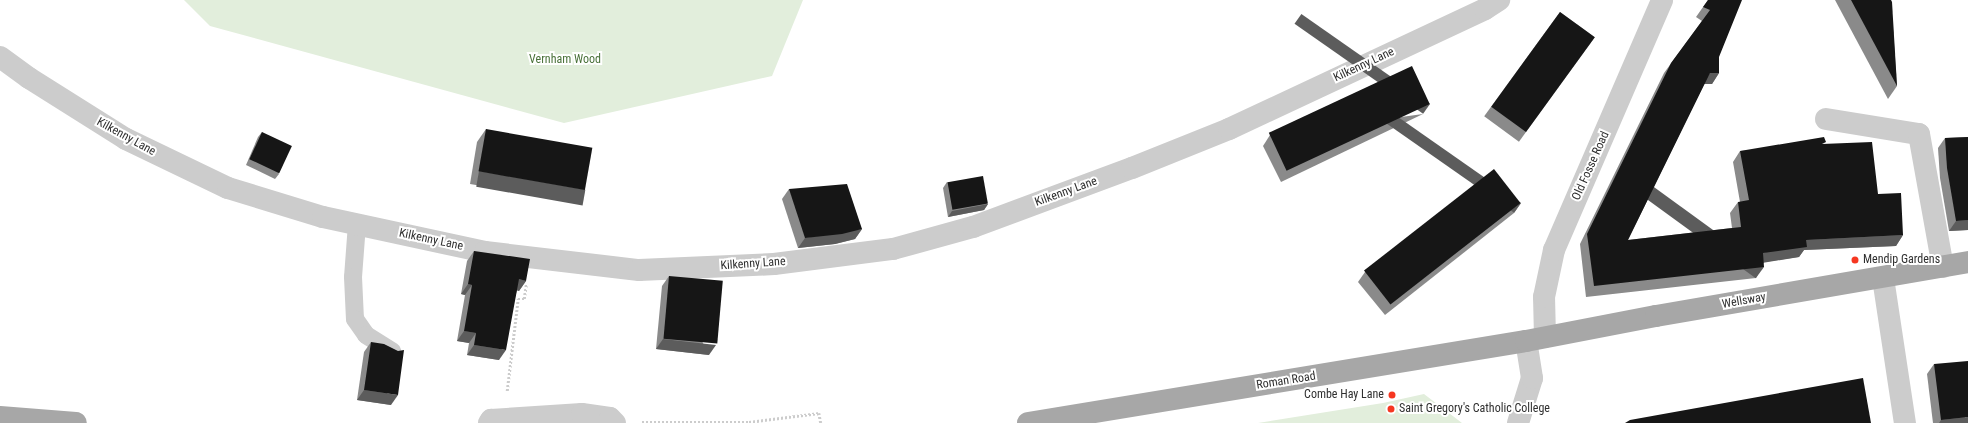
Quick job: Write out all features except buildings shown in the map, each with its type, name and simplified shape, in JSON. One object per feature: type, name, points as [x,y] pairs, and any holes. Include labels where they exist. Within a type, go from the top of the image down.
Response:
[{"type":"main road","name":"Wellsway","points":[[1535,339],[1968,262]]},
{"type":"main road","name":"Roman Road","points":[[1028,423],[1535,339]]},
{"type":"main road","points":[[0,417],[76,423]]},
{"type":"street","name":"Kilkenny Lane","points":[[0,57],[29,78],[126,139],[228,188],[323,217],[485,252],[639,270],[774,264],[893,249],[973,227],[1132,168],[1229,129],[1485,9],[1499,0]]},
{"type":"street","name":"Old Fosse Road","points":[[1535,339],[1554,250],[1662,0]]},
{"type":"street","points":[[1826,119],[1919,134],[1943,266]]},
{"type":"street","points":[[1884,278],[1904,423]]},
{"type":"street","points":[[1518,423],[1532,378],[1535,339]]},
{"type":"street","points":[[489,423],[491,420],[582,414],[610,418],[615,423]]},
{"type":"lane","points":[[357,224],[354,277],[355,319],[366,335],[392,351]]},
{"type":"path","points":[[506,398],[518,299],[524,299],[529,257]]},
{"type":"path","points":[[636,422],[749,422],[819,413],[821,423]]},
{"type":"green space","name":"Vernham Wood","points":[[184,0],[803,0],[772,76],[564,123],[210,26]]},
{"type":"green space","name":"Saint Gregory's Catholic College","points":[[1424,394],[1462,423],[1258,423],[1383,403]]},
{"type":"place","name":"Mendip Gardens","points":[[1855,260]]},
{"type":"place","name":"Combe Hay Lane","points":[[1392,395]]},
{"type":"place","name":"Saint Gregory's Catholic College","points":[[1391,409]]}]
